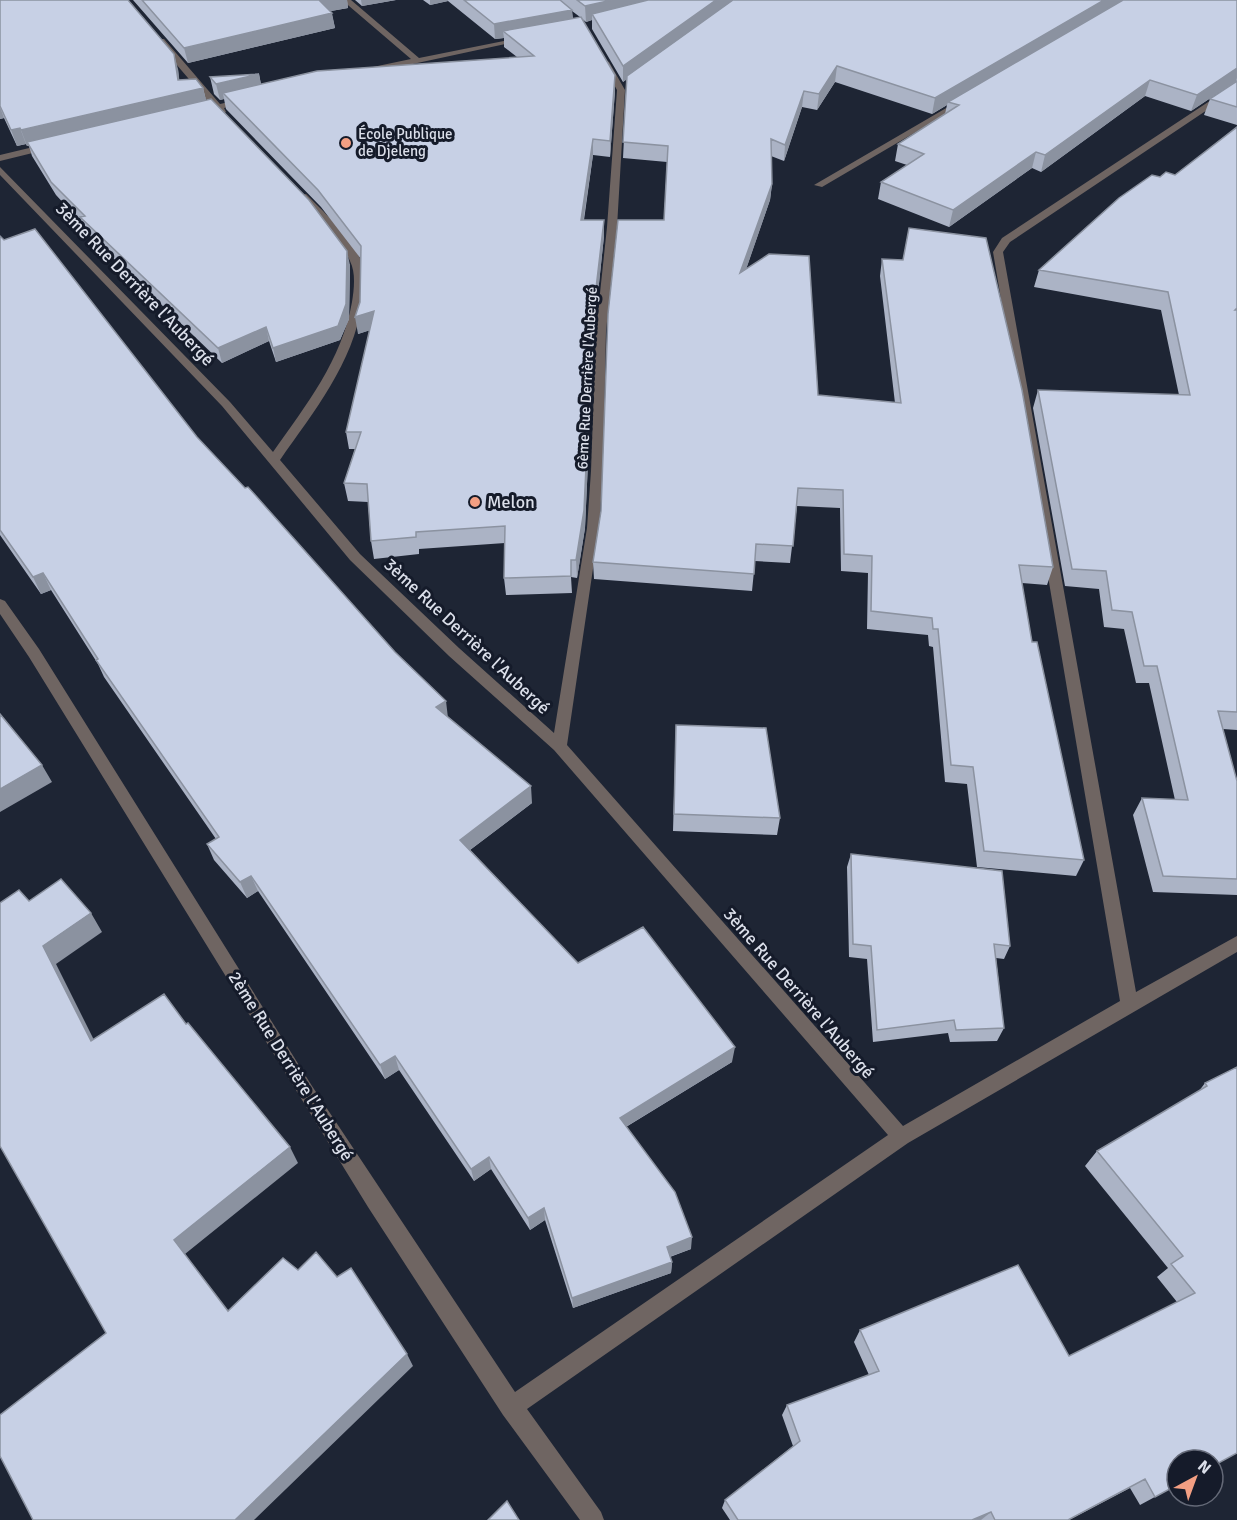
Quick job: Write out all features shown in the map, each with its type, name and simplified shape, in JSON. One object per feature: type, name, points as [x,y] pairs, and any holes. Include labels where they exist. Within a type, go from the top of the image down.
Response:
[{"type":"street","points":[[346,0],[416,59]]},
{"type":"street","points":[[156,36],[234,124]]},
{"type":"street","points":[[360,73],[416,59],[530,38]]},
{"type":"street","name":"6ème Rue Derrière l'Aubergé","points":[[559,746],[592,528],[597,471],[601,331],[625,86],[600,54]]},
{"type":"street","points":[[1130,1006],[998,252],[1006,240],[1237,86]]},
{"type":"street","points":[[819,185],[976,95]]},
{"type":"street","points":[[194,112],[259,98]]},
{"type":"street","points":[[0,158],[57,144]]},
{"type":"street","name":"3ème Rue Derrière l'Aubergé","points":[[0,170],[226,404],[355,557],[454,652],[559,746],[902,1137]]},
{"type":"street","points":[[273,461],[341,361],[356,319],[357,264],[316,210],[291,184]]},
{"type":"street","name":"2ème Rue Derrière l'Aubergé","points":[[0,604],[34,653],[298,1079],[511,1407],[593,1520]]},
{"type":"street","points":[[511,1407],[902,1137],[1237,943]]},
{"type":"building","points":[[0,0],[128,0],[174,54],[178,80],[196,79],[203,88],[21,130],[20,128],[11,130],[0,106]]},
{"type":"building","points":[[142,0],[319,0],[332,13],[184,48]]},
{"type":"building","points":[[464,0],[560,0],[572,10],[494,24]]},
{"type":"building","points":[[577,0],[612,0],[585,6]]},
{"type":"building","points":[[648,0],[716,0],[623,66],[592,14]]},
{"type":"building","points":[[733,0],[1104,0],[935,98],[837,66],[819,94],[804,91],[785,145],[771,139],[772,184],[740,273],[769,254],[809,256],[818,395],[901,403],[882,259],[903,260],[909,228],[986,238],[1022,390],[1053,567],[1019,565],[1032,642],[1037,642],[1084,860],[984,851],[973,767],[951,765],[938,629],[933,629],[932,618],[871,611],[872,556],[844,554],[843,490],[798,488],[793,546],[756,544],[754,574],[593,562],[601,511],[608,314],[618,220],[664,220],[668,146],[623,142],[627,76]]},
{"type":"building","points":[[1123,0],[1237,0],[1237,68],[1197,95],[1150,80],[1045,155],[1036,152],[953,210],[881,182],[924,154],[898,144],[959,105],[948,102]]},
{"type":"building","points":[[581,17],[615,75],[610,141],[593,139],[581,220],[604,220],[593,314],[584,510],[576,560],[571,560],[571,576],[504,578],[505,526],[416,532],[416,537],[371,541],[367,484],[344,483],[361,432],[346,432],[374,311],[355,317],[360,302],[361,246],[318,190],[223,93],[317,71],[534,56],[503,31]]},
{"type":"building","points":[[259,74],[216,84],[210,77]]},
{"type":"building","points":[[1237,81],[1237,107],[1210,99]]},
{"type":"building","points":[[211,99],[309,200],[347,251],[346,304],[338,326],[273,348],[266,327],[218,348],[80,217],[85,216],[51,182],[27,142]]},
{"type":"building","points":[[1237,127],[1237,308],[1235,310],[1237,310],[1237,712],[1218,711],[1237,781],[1237,879],[1163,876],[1142,798],[1188,800],[1157,666],[1144,666],[1132,612],[1112,610],[1106,571],[1072,569],[1038,390],[1190,395],[1168,292],[1039,270],[1119,198],[1152,175],[1160,177],[1166,172],[1175,175]]},
{"type":"building","points":[[35,229],[197,437],[245,488],[248,487],[395,652],[446,701],[436,707],[531,786],[460,840],[578,963],[643,927],[735,1047],[620,1118],[675,1192],[692,1237],[667,1247],[672,1262],[572,1298],[544,1208],[528,1218],[489,1157],[471,1169],[395,1056],[380,1065],[251,876],[240,882],[207,844],[219,837],[96,660],[98,659],[43,573],[33,577],[0,530],[0,236],[4,240]]},
{"type":"building","points":[[0,714],[42,765],[0,789]]},
{"type":"building","points":[[676,725],[766,728],[780,818],[674,814]]},
{"type":"building","points":[[851,854],[1002,871],[1010,946],[994,944],[1004,1028],[956,1030],[954,1020],[877,1030],[871,946],[853,944]]},
{"type":"building","points":[[61,879],[91,913],[43,946],[91,1041],[164,994],[186,1024],[188,1023],[290,1147],[174,1240],[228,1311],[283,1258],[298,1270],[316,1252],[337,1277],[351,1268],[407,1354],[235,1520],[33,1520],[0,1456],[0,1415],[106,1333],[0,1146],[0,903],[19,890],[29,901]]},
{"type":"building","points":[[1237,1067],[1237,1453],[1225,1460],[1225,1448],[1165,1448],[1165,1492],[1155,1497],[1145,1479],[1068,1520],[995,1520],[991,1512],[972,1520],[738,1520],[725,1500],[800,1441],[787,1405],[879,1371],[860,1330],[1018,1265],[1069,1356],[1195,1293],[1171,1264],[1183,1256],[1097,1151],[1207,1086],[1205,1083]]},
{"type":"building","points":[[507,1501],[519,1520],[488,1520]]},
{"type":"place","name":"École Publique de Djeleng","points":[[346,143]]},
{"type":"place","name":"Melon","points":[[475,502]]}]
